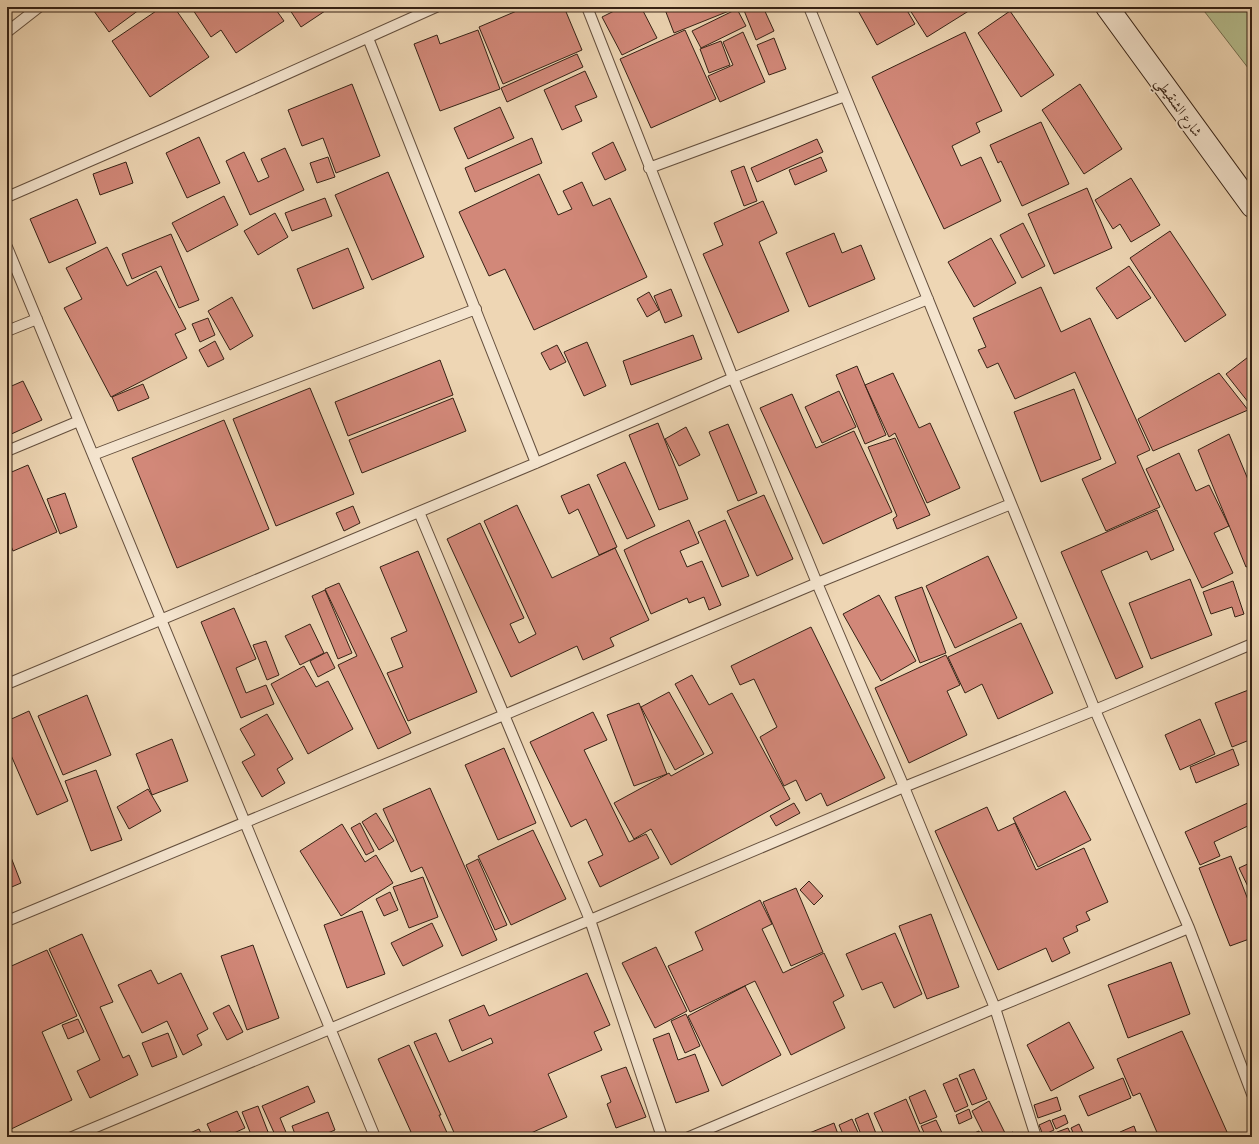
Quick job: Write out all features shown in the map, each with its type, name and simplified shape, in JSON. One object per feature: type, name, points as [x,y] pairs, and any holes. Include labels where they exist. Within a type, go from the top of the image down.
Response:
[{"type":"street","name":"شارع الشنقيطي","points":[[1107,7],[1252,206]]},
{"type":"lane","points":[[7,32],[39,7]]},
{"type":"lane","points":[[587,7],[733,378],[995,1008],[1036,1137]]},
{"type":"lane","points":[[809,7],[1095,710],[1189,928],[1252,1094]]},
{"type":"lane","points":[[7,197],[368,38],[430,8]]},
{"type":"lane","points":[[368,38],[536,463]]},
{"type":"lane","points":[[650,168],[845,96]]},
{"type":"lane","points":[[7,247],[375,1137]]},
{"type":"lane","points":[[7,684],[536,463],[733,378],[928,299]]},
{"type":"lane","points":[[93,455],[476,309]]},
{"type":"lane","points":[[7,331],[37,319]]},
{"type":"lane","points":[[7,451],[79,421]]},
{"type":"lane","points":[[7,921],[504,715],[817,583],[1011,504]]},
{"type":"lane","points":[[419,512],[590,920],[662,1137]]},
{"type":"lane","points":[[72,1137],[904,787],[1095,710],[1252,644]]},
{"type":"lane","points":[[689,1137],[1189,928]]},
{"type":"green space","points":[[1201,7],[1252,7],[1252,73]]},
{"type":"building","points":[[91,7],[143,7],[109,32]]},
{"type":"building","points":[[162,7],[174,7],[209,57],[150,97],[112,41]]},
{"type":"building","points":[[191,7],[274,7],[284,21],[236,53],[221,30],[211,37]]},
{"type":"building","points":[[288,7],[331,7],[301,27]]},
{"type":"building","points":[[526,7],[564,7],[582,50],[503,84],[479,27]]},
{"type":"building","points":[[622,7],[641,7],[657,38],[622,55],[602,17]]},
{"type":"building","points":[[664,7],[739,7],[674,33]]},
{"type":"building","points":[[763,7],[774,31],[756,40],[743,8]]},
{"type":"building","points":[[856,7],[905,7],[915,24],[877,45]]},
{"type":"building","points":[[908,7],[975,7],[927,37]]},
{"type":"building","points":[[737,9],[746,26],[701,48],[692,31]]},
{"type":"building","points":[[1010,11],[1054,75],[1021,97],[978,33]]},
{"type":"building","points":[[478,30],[500,89],[440,111],[414,44],[437,35],[440,44]]},
{"type":"building","points":[[685,30],[716,99],[651,128],[620,59]]},
{"type":"building","points":[[743,32],[765,82],[720,102],[708,76],[733,65],[723,42]]},
{"type":"building","points":[[965,32],[1002,111],[976,123],[980,132],[952,146],[961,166],[981,157],[1001,201],[944,229],[872,77]]},
{"type":"building","points":[[774,38],[786,69],[769,75],[757,45]]},
{"type":"building","points":[[721,41],[730,65],[709,73],[700,49]]},
{"type":"building","points":[[577,54],[583,67],[507,102],[501,88]]},
{"type":"building","points":[[585,71],[597,97],[575,106],[582,121],[562,130],[544,90]]},
{"type":"building","points":[[352,84],[380,156],[336,173],[323,138],[302,146],[288,110]]},
{"type":"building","points":[[1080,84],[1122,149],[1084,174],[1042,110]]},
{"type":"building","points":[[500,107],[514,138],[468,159],[454,128]]},
{"type":"building","points":[[1041,122],[1069,184],[1022,206],[1001,161],[998,163],[990,145]]},
{"type":"building","points":[[199,137],[220,183],[187,198],[166,153]]},
{"type":"building","points":[[532,138],[542,163],[475,192],[465,168]]},
{"type":"building","points":[[817,139],[823,152],[757,182],[751,168]]},
{"type":"building","points":[[613,142],[626,170],[605,180],[592,153]]},
{"type":"building","points":[[285,148],[304,190],[250,215],[226,161],[244,152],[258,182],[269,177],[261,159]]},
{"type":"building","points":[[328,157],[335,177],[317,183],[310,163]]},
{"type":"building","points":[[821,157],[827,171],[795,185],[789,170]]},
{"type":"building","points":[[126,162],[133,183],[100,195],[93,174]]},
{"type":"building","points":[[744,166],[757,201],[744,206],[731,171]]},
{"type":"building","points":[[388,172],[424,257],[372,280],[335,195]]},
{"type":"building","points":[[539,174],[558,215],[572,209],[563,191],[582,182],[593,206],[610,198],[647,277],[534,330],[505,269],[489,276],[459,212]]},
{"type":"building","points":[[1131,178],[1160,225],[1131,242],[1120,224],[1113,229],[1095,200]]},
{"type":"building","points":[[1087,188],[1112,248],[1054,274],[1028,214]]},
{"type":"building","points":[[224,196],[238,225],[187,252],[172,223]]},
{"type":"building","points":[[325,198],[332,216],[292,231],[285,213]]},
{"type":"building","points":[[77,199],[96,243],[49,263],[30,219]]},
{"type":"building","points":[[763,201],[777,233],[759,242],[789,311],[738,333],[703,254],[723,245],[714,223]]},
{"type":"building","points":[[275,213],[288,237],[258,255],[244,231]]},
{"type":"building","points":[[1023,223],[1045,266],[1022,278],[1000,235]]},
{"type":"building","points":[[1170,231],[1226,315],[1185,342],[1130,258]]},
{"type":"building","points":[[834,233],[842,253],[861,245],[875,279],[809,307],[786,253]]},
{"type":"building","points":[[171,234],[199,300],[179,308],[161,266],[132,279],[122,254]]},
{"type":"building","points":[[991,238],[1016,283],[974,307],[948,262]]},
{"type":"building","points":[[107,247],[127,286],[156,271],[186,329],[175,334],[187,358],[111,397],[64,308],[82,299],[66,268]]},
{"type":"building","points":[[348,248],[364,288],[313,309],[297,269]]},
{"type":"building","points":[[1129,266],[1151,298],[1117,319],[1096,288]]},
{"type":"building","points":[[1041,287],[1061,332],[1090,318],[1150,450],[1137,456],[1160,507],[1106,531],[1082,479],[1116,463],[1075,372],[1015,399],[998,363],[987,368],[978,350],[986,347],[973,318]]},
{"type":"building","points":[[671,289],[682,316],[665,323],[654,296]]},
{"type":"building","points":[[649,292],[659,310],[647,317],[637,299]]},
{"type":"building","points":[[232,297],[253,336],[230,350],[208,311]]},
{"type":"building","points":[[208,318],[215,335],[200,342],[192,324]]},
{"type":"building","points":[[693,335],[702,359],[631,385],[623,361]]},
{"type":"building","points":[[215,341],[224,359],[208,367],[199,350]]},
{"type":"building","points":[[587,342],[606,386],[584,396],[564,352]]},
{"type":"building","points":[[557,345],[566,362],[550,370],[541,353]]},
{"type":"building","points":[[1252,354],[1252,407],[1226,374]]},
{"type":"building","points":[[440,360],[453,395],[348,436],[335,402]]},
{"type":"building","points":[[857,366],[886,435],[865,444],[836,375]]},
{"type":"building","points":[[893,373],[919,428],[930,423],[960,488],[927,503],[895,433],[889,437],[865,385]]},
{"type":"building","points":[[1219,373],[1248,410],[1153,451],[1138,419]]},
{"type":"building","points":[[23,381],[42,420],[7,436],[7,388]]},
{"type":"building","points":[[143,384],[149,398],[118,411],[112,397]]},
{"type":"building","points":[[310,388],[354,494],[276,526],[233,419]]},
{"type":"building","points":[[1074,389],[1101,459],[1041,482],[1014,412]]},
{"type":"building","points":[[839,391],[856,427],[822,443],[805,407]]},
{"type":"building","points":[[792,394],[816,448],[854,431],[892,512],[823,544],[760,408]]},
{"type":"building","points":[[453,398],[466,431],[362,473],[349,440]]},
{"type":"building","points":[[224,420],[269,529],[177,568],[132,458]]},
{"type":"building","points":[[658,423],[688,499],[659,510],[629,435]]},
{"type":"building","points":[[728,424],[757,493],[738,501],[709,432]]},
{"type":"building","points":[[686,427],[700,455],[679,466],[665,439]]},
{"type":"building","points":[[1229,434],[1252,489],[1252,565],[1246,567],[1198,450]]},
{"type":"building","points":[[895,438],[930,515],[897,529],[893,519],[897,516],[868,447]]},
{"type":"building","points":[[1179,453],[1196,491],[1209,485],[1229,526],[1214,533],[1233,573],[1202,588],[1146,469]]},
{"type":"building","points":[[625,462],[655,526],[627,539],[597,475]]},
{"type":"building","points":[[28,465],[57,532],[13,551],[7,536],[7,474]]},
{"type":"building","points":[[589,484],[617,547],[599,555],[578,509],[569,514],[561,496]]},
{"type":"building","points":[[65,493],[77,527],[60,534],[47,499]]},
{"type":"building","points":[[764,495],[793,559],[757,576],[727,511]]},
{"type":"building","points":[[517,505],[552,578],[615,548],[649,620],[610,638],[614,646],[583,660],[577,646],[511,677],[447,539],[480,523],[524,618],[510,624],[519,643],[536,634],[484,521]]},
{"type":"building","points":[[353,506],[360,523],[344,531],[336,513]]},
{"type":"building","points":[[1157,510],[1174,550],[1151,560],[1147,551],[1101,571],[1143,667],[1116,679],[1061,552]]},
{"type":"building","points":[[689,520],[699,543],[680,551],[687,567],[702,561],[721,605],[709,610],[704,597],[689,603],[687,598],[651,614],[624,550]]},
{"type":"building","points":[[725,520],[749,576],[722,587],[698,532]]},
{"type":"building","points":[[418,551],[477,692],[408,721],[387,673],[403,667],[391,638],[407,631],[380,567]]},
{"type":"building","points":[[988,556],[1017,618],[955,648],[926,586]]},
{"type":"building","points":[[1190,579],[1212,635],[1151,659],[1129,603]]},
{"type":"building","points":[[1233,581],[1244,614],[1235,617],[1232,607],[1211,614],[1203,592]]},
{"type":"building","points":[[339,583],[411,733],[378,749],[338,665],[357,656],[325,589]]},
{"type":"building","points":[[922,587],[946,653],[920,663],[895,597]]},
{"type":"building","points":[[325,590],[352,653],[338,659],[312,596]]},
{"type":"building","points":[[879,595],[916,661],[881,681],[843,614]]},
{"type":"building","points":[[234,608],[256,659],[236,668],[246,693],[266,685],[274,704],[241,718],[201,622]]},
{"type":"building","points":[[1021,623],[1053,693],[998,719],[982,684],[965,693],[948,657]]},
{"type":"building","points":[[310,624],[324,653],[300,665],[285,636]]},
{"type":"building","points":[[811,627],[885,778],[827,806],[821,793],[806,801],[796,780],[784,786],[760,737],[777,727],[754,679],[740,685],[731,666]]},
{"type":"building","points":[[266,641],[279,675],[267,680],[253,645]]},
{"type":"building","points":[[327,652],[335,668],[318,677],[310,661]]},
{"type":"building","points":[[946,655],[960,685],[947,691],[967,735],[909,763],[875,688]]},
{"type":"building","points":[[304,666],[316,687],[328,681],[353,729],[308,754],[271,684]]},
{"type":"building","points":[[692,675],[709,705],[732,693],[790,799],[671,865],[651,829],[634,839],[614,803],[669,773],[671,776],[713,753],[675,684]]},
{"type":"building","points":[[1251,689],[1252,739],[1232,747],[1215,703]]},
{"type":"building","points":[[669,692],[704,754],[675,770],[641,707]]},
{"type":"building","points":[[87,695],[111,755],[63,775],[38,716]]},
{"type":"building","points":[[639,703],[667,774],[634,786],[607,715]]},
{"type":"building","points":[[29,711],[68,801],[37,815],[7,746],[7,721]]},
{"type":"building","points":[[593,712],[607,740],[584,750],[629,842],[646,834],[659,858],[600,887],[588,862],[603,855],[586,819],[571,827],[530,742]]},
{"type":"building","points":[[267,714],[293,759],[277,769],[285,783],[262,797],[242,762],[255,755],[240,729]]},
{"type":"building","points":[[1200,719],[1215,754],[1180,770],[1165,735]]},
{"type":"building","points":[[172,739],[188,781],[152,795],[136,754]]},
{"type":"building","points":[[504,748],[536,823],[498,840],[465,765]]},
{"type":"building","points":[[1233,749],[1239,765],[1196,783],[1190,767]]},
{"type":"building","points":[[96,770],[122,840],[91,851],[65,781]]},
{"type":"building","points":[[430,788],[497,940],[462,956],[422,867],[411,872],[383,809]]},
{"type":"building","points":[[148,789],[161,811],[129,829],[117,807]]},
{"type":"building","points":[[1065,791],[1091,840],[1038,867],[1013,818]]},
{"type":"building","points":[[1252,801],[1252,824],[1214,842],[1220,856],[1200,865],[1185,832]]},
{"type":"building","points":[[794,803],[800,813],[776,826],[770,816]]},
{"type":"building","points":[[987,807],[998,831],[1015,823],[1036,870],[1084,848],[1108,902],[1086,912],[1090,920],[1076,926],[1078,931],[1063,938],[1070,953],[1052,962],[1046,948],[998,970],[935,831]]},
{"type":"building","points":[[376,813],[394,841],[379,850],[362,822]]},
{"type":"building","points":[[360,823],[374,851],[366,855],[351,828]]},
{"type":"building","points":[[342,824],[365,862],[376,855],[393,883],[341,916],[300,851]]},
{"type":"building","points":[[533,830],[566,899],[511,925],[478,856]]},
{"type":"building","points":[[7,847],[21,883],[7,889]]},
{"type":"building","points":[[1231,856],[1252,910],[1252,938],[1230,946],[1199,868]]},
{"type":"building","points":[[478,859],[507,925],[495,930],[466,865]]},
{"type":"building","points":[[1252,862],[1252,895],[1239,868]]},
{"type":"building","points":[[423,877],[438,917],[409,928],[393,887]]},
{"type":"building","points":[[809,881],[823,896],[814,905],[800,890]]},
{"type":"building","points":[[796,888],[823,952],[791,966],[763,902]]},
{"type":"building","points":[[390,892],[398,910],[384,916],[376,899]]},
{"type":"building","points":[[760,900],[772,924],[762,929],[783,973],[824,953],[844,996],[833,1002],[845,1028],[791,1055],[755,981],[690,1012],[668,966],[703,950],[695,932]]},
{"type":"building","points":[[362,911],[385,974],[347,988],[324,925]]},
{"type":"building","points":[[931,914],[959,987],[927,999],[899,926]]},
{"type":"building","points":[[432,923],[443,946],[403,966],[391,943]]},
{"type":"building","points":[[895,933],[922,994],[894,1008],[882,982],[862,990],[846,954]]},
{"type":"building","points":[[82,934],[113,1002],[100,1007],[123,1058],[129,1055],[138,1075],[90,1098],[77,1071],[100,1060],[49,949]]},
{"type":"building","points":[[253,945],[279,1018],[247,1030],[221,956]]},
{"type":"building","points":[[656,947],[687,1011],[655,1028],[622,963]]},
{"type":"building","points":[[47,950],[77,1016],[42,1032],[72,1100],[7,1131],[7,968]]},
{"type":"building","points":[[1171,962],[1190,1014],[1128,1038],[1108,985]]},
{"type":"building","points":[[151,970],[158,984],[181,973],[208,1029],[197,1035],[202,1045],[183,1055],[167,1021],[142,1033],[118,985]]},
{"type":"building","points":[[587,973],[610,1025],[594,1032],[602,1050],[548,1074],[567,1117],[531,1133],[533,1137],[456,1137],[414,1042],[436,1033],[449,1062],[493,1043],[491,1038],[462,1051],[449,1020],[484,1005],[489,1016]]},
{"type":"building","points":[[745,986],[781,1055],[722,1086],[688,1016]]},
{"type":"building","points":[[229,1005],[243,1032],[227,1040],[213,1013]]},
{"type":"building","points":[[686,1014],[700,1046],[685,1053],[671,1021]]},
{"type":"building","points":[[78,1019],[84,1032],[68,1039],[62,1025]]},
{"type":"building","points":[[1069,1022],[1094,1068],[1051,1091],[1027,1045]]},
{"type":"building","points":[[1182,1031],[1227,1132],[1216,1137],[1159,1137],[1140,1093],[1133,1096],[1117,1059]]},
{"type":"building","points":[[168,1033],[177,1057],[152,1067],[142,1043]]},
{"type":"building","points":[[669,1033],[678,1060],[695,1054],[709,1091],[676,1103],[653,1039]]},
{"type":"building","points":[[409,1045],[441,1115],[439,1115],[449,1137],[407,1137],[406,1134],[411,1132],[378,1059]]},
{"type":"building","points":[[626,1067],[646,1117],[616,1128],[607,1104],[611,1102],[601,1076]]},
{"type":"building","points":[[974,1069],[987,1099],[972,1105],[959,1075]]},
{"type":"building","points":[[957,1078],[968,1106],[955,1112],[943,1084]]},
{"type":"building","points":[[1123,1078],[1131,1098],[1088,1116],[1079,1096]]},
{"type":"building","points":[[308,1086],[315,1102],[280,1118],[288,1137],[276,1137],[262,1106]]},
{"type":"building","points":[[925,1090],[937,1117],[920,1124],[909,1097]]},
{"type":"building","points":[[1057,1097],[1061,1110],[1038,1118],[1034,1105]]},
{"type":"building","points":[[906,1099],[922,1137],[885,1137],[874,1113]]},
{"type":"building","points":[[989,1101],[1005,1133],[997,1137],[985,1137],[972,1111]]},
{"type":"building","points":[[258,1106],[270,1137],[252,1137],[242,1112]]},
{"type":"building","points":[[969,1109],[972,1118],[959,1124],[956,1115]]},
{"type":"building","points":[[237,1111],[245,1128],[234,1133],[235,1137],[213,1137],[207,1124]]},
{"type":"building","points":[[328,1112],[335,1130],[318,1137],[296,1137],[292,1126]]},
{"type":"building","points":[[868,1113],[877,1136],[862,1137],[855,1119]]},
{"type":"building","points":[[1065,1115],[1068,1123],[1056,1129],[1052,1120]]},
{"type":"building","points":[[852,1119],[860,1137],[844,1137],[839,1125]]},
{"type":"building","points":[[936,1120],[944,1137],[926,1137],[921,1126]]},
{"type":"building","points":[[1050,1120],[1054,1130],[1043,1135],[1039,1125]]},
{"type":"building","points":[[834,1123],[839,1137],[802,1137],[802,1136]]},
{"type":"building","points":[[1079,1124],[1083,1133],[1075,1137],[1071,1128]]},
{"type":"building","points":[[1134,1126],[1138,1137],[1121,1137],[1120,1132]]},
{"type":"building","points":[[1068,1128],[1072,1137],[1059,1137],[1057,1132]]},
{"type":"building","points":[[199,1129],[203,1137],[181,1137]]},
{"type":"building","points":[[979,1131],[981,1137],[965,1137]]},
{"type":"building","points":[[1013,1132],[1015,1137],[1006,1137],[1005,1135]]}]
